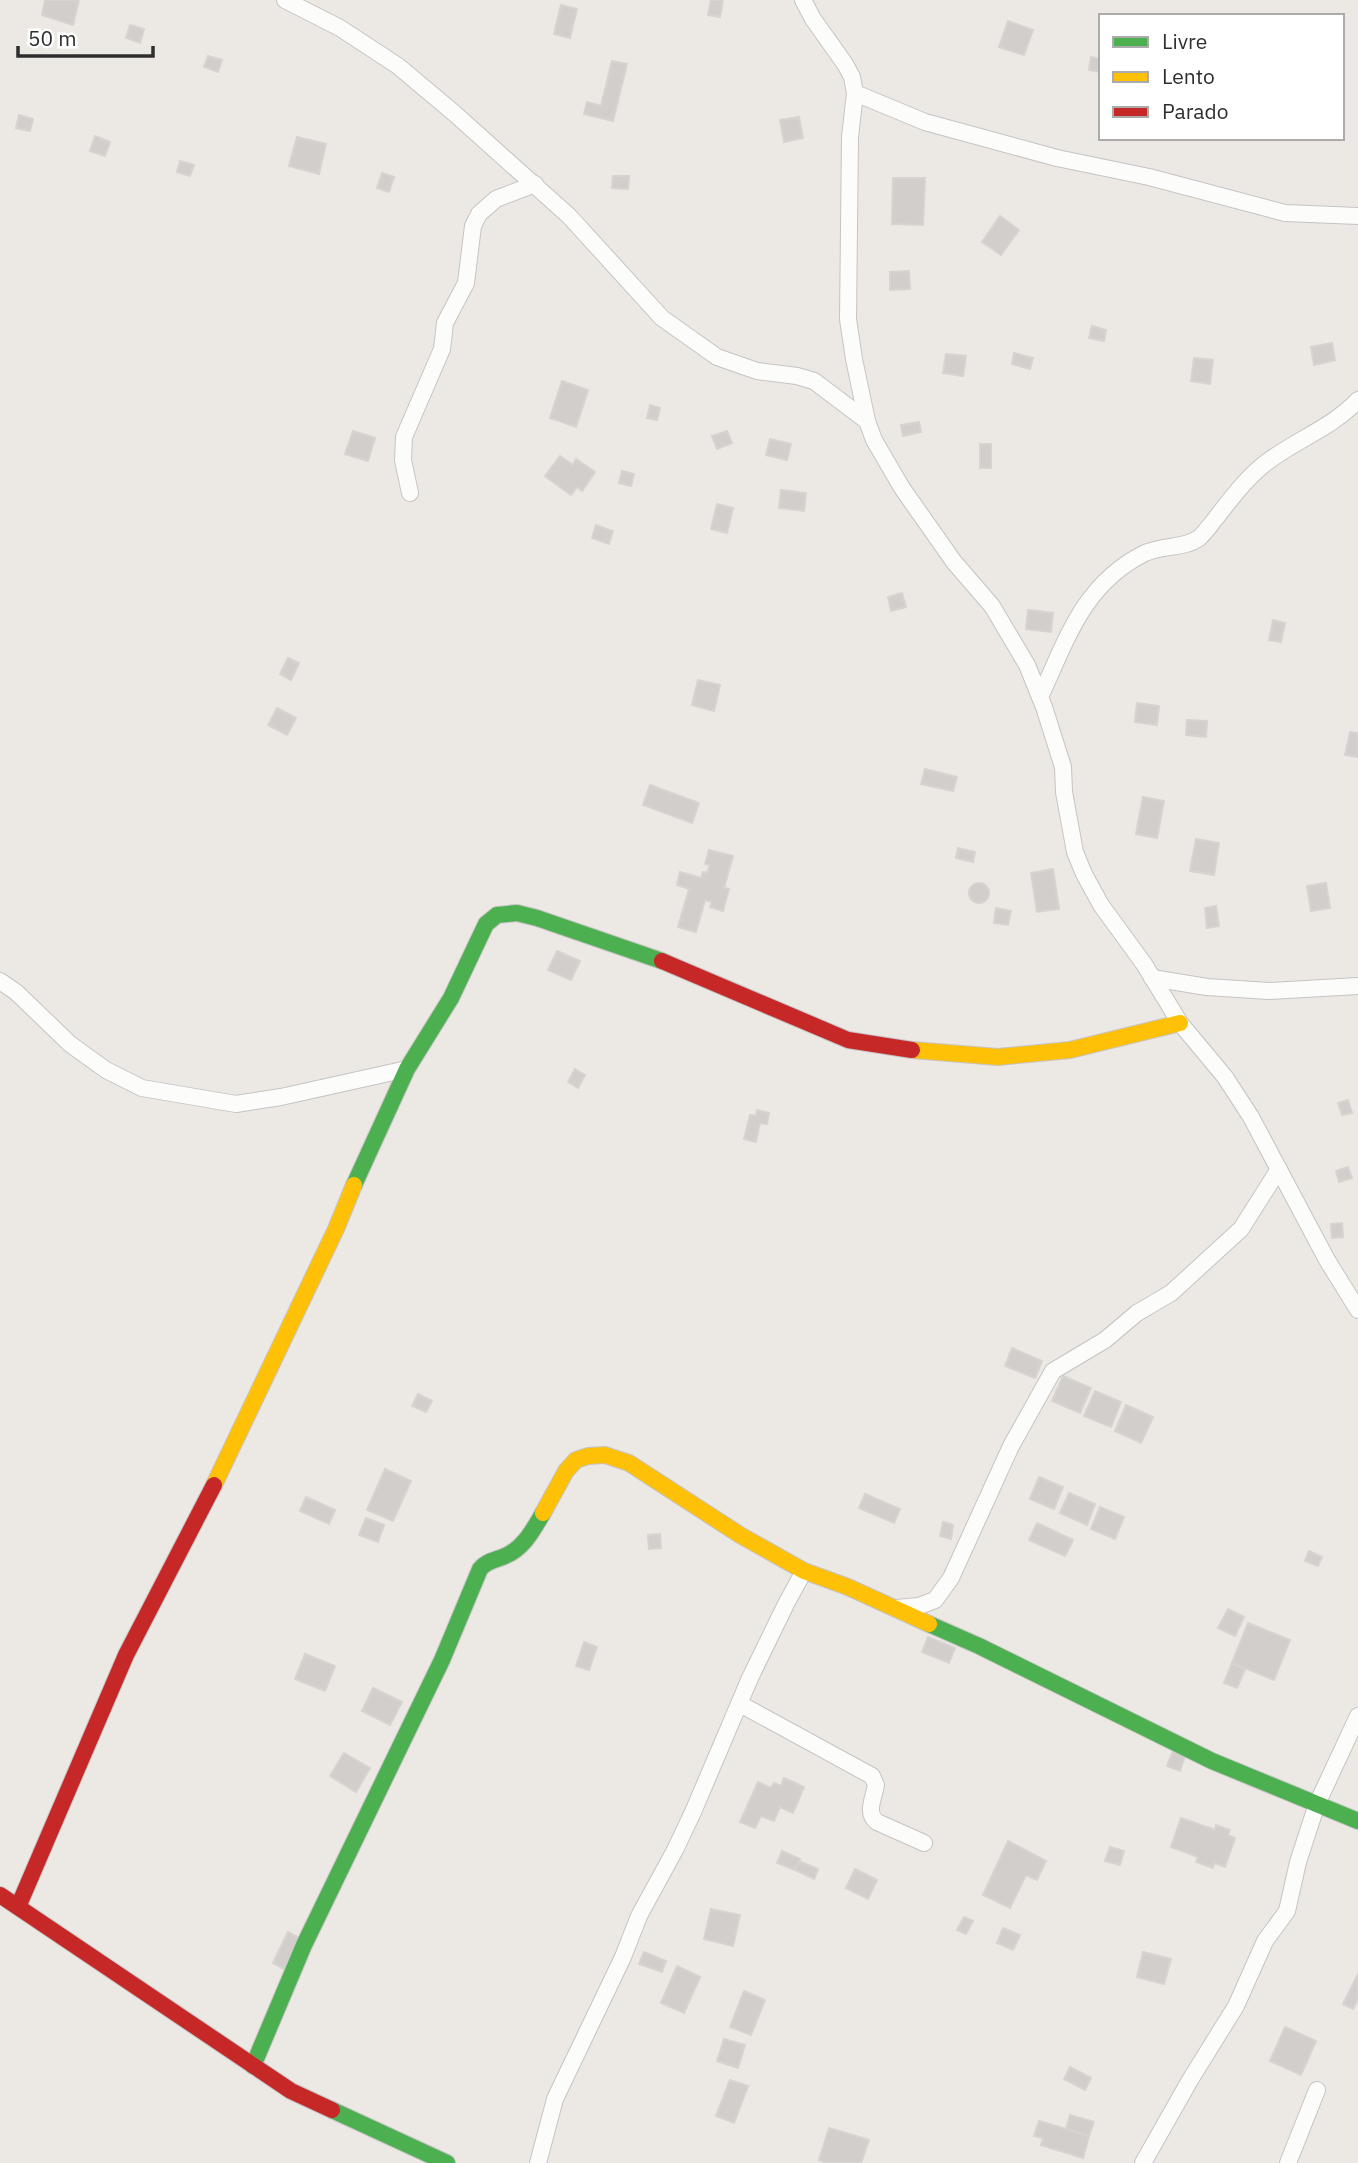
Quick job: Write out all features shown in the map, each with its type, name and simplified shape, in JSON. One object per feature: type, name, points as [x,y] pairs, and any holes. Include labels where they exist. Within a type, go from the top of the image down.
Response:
[{"type":"street","points":[[285,0],[340,28],[398,66],[569,216],[662,318],[717,357],[757,371],[814,381],[867,421]]},
{"type":"street","points":[[803,0],[852,76],[855,93],[850,137],[848,319],[867,421],[874,440],[902,488],[954,562],[992,606],[1027,665],[1063,767],[1064,792],[1075,852],[1101,905],[1180,1023],[1225,1077],[1251,1116],[1327,1260],[1358,1310]]},
{"type":"street","points":[[855,93],[925,122],[1057,158],[1149,177],[1285,213],[1358,216]]},
{"type":"street","points":[[410,493],[403,460],[404,437],[442,349],[445,323],[466,283],[473,226],[479,214],[496,199],[535,184]]},
{"type":"street","points":[[1040,697],[1078,615],[1097,588],[1125,564],[1147,552],[1199,538],[1261,467],[1358,400]]},
{"type":"street","points":[[18,1907],[126,1655],[230,1455],[336,1229],[370,1146],[407,1069],[451,998],[486,924],[497,915],[517,913],[537,918],[678,966],[848,1040],[909,1050],[998,1057],[1070,1050],[1180,1023]]},
{"type":"street","points":[[1152,978],[1207,987],[1269,991],[1358,986]]},
{"type":"street","points":[[0,981],[16,992],[70,1044],[106,1070],[142,1088],[236,1104],[281,1097],[407,1069]]},
{"type":"street","points":[[896,1608],[919,1606],[935,1600],[951,1578],[1011,1446],[1052,1371],[1105,1340],[1137,1313],[1171,1293],[1241,1229],[1279,1169]]},
{"type":"street","points":[[253,2066],[281,1994],[326,1895],[447,1649],[480,1569],[484,1564],[508,1555],[520,1546],[531,1534],[566,1471],[576,1460],[589,1456],[605,1455],[628,1462],[740,1535],[804,1571],[848,1587],[979,1646],[1212,1761],[1358,1821]]},
{"type":"street","points":[[538,2163],[555,2099],[623,1957],[639,1916],[676,1850],[740,1704],[804,1571]]},
{"type":"street","points":[[740,1704],[872,1776],[876,1785],[870,1810],[872,1818],[924,1843]]},
{"type":"street","points":[[1143,2163],[1236,2006],[1265,1941],[1287,1911],[1301,1853],[1317,1804],[1358,1716]]},
{"type":"street","points":[[0,1895],[291,2091],[447,2163]]},
{"type":"street","points":[[1288,2163],[1317,2090]]},
{"type":"building","points":[[45,0],[79,0],[73,25],[42,15]]},
{"type":"building","points":[[711,0],[723,0],[720,17],[708,15]]},
{"type":"building","points":[[561,5],[577,9],[570,38],[554,34]]},
{"type":"building","points":[[1008,21],[1033,30],[1024,55],[999,47]]},
{"type":"building","points":[[130,25],[144,29],[140,43],[126,38]]},
{"type":"building","points":[[208,56],[222,60],[218,72],[204,67]]},
{"type":"building","points":[[1091,57],[1099,59],[1099,72],[1089,70]]},
{"type":"building","points":[[612,61],[627,64],[613,121],[584,114],[587,102],[601,106]]},
{"type":"building","points":[[19,115],[33,119],[30,131],[16,128]]},
{"type":"building","points":[[799,117],[803,138],[784,142],[780,120]]},
{"type":"building","points":[[95,136],[110,142],[105,156],[90,151]]},
{"type":"building","points":[[297,137],[326,144],[319,174],[289,166]]},
{"type":"building","points":[[180,161],[194,165],[190,176],[177,172]]},
{"type":"building","points":[[382,173],[394,177],[389,192],[377,188]]},
{"type":"building","points":[[613,176],[629,176],[628,189],[612,188]]},
{"type":"building","points":[[893,178],[925,178],[923,225],[892,224]]},
{"type":"building","points":[[1000,216],[1019,230],[1001,255],[982,242]]},
{"type":"building","points":[[909,271],[910,289],[890,290],[890,272]]},
{"type":"building","points":[[1092,326],[1106,330],[1104,341],[1089,338]]},
{"type":"building","points":[[1332,343],[1335,360],[1314,365],[1311,347]]},
{"type":"building","points":[[1014,353],[1033,358],[1030,369],[1012,364]]},
{"type":"building","points":[[946,354],[966,356],[963,376],[943,373]]},
{"type":"building","points":[[1194,358],[1213,360],[1210,384],[1191,381]]},
{"type":"building","points":[[562,381],[588,390],[576,427],[550,418]]},
{"type":"building","points":[[650,405],[660,408],[657,420],[647,418]]},
{"type":"building","points":[[919,422],[921,432],[903,436],[901,425]]},
{"type":"building","points":[[353,431],[375,438],[368,461],[345,454]]},
{"type":"building","points":[[727,431],[732,443],[717,449],[712,436]]},
{"type":"building","points":[[770,439],[791,444],[787,460],[766,455]]},
{"type":"building","points":[[980,444],[991,444],[991,468],[980,468]]},
{"type":"building","points":[[560,456],[573,465],[576,459],[595,472],[582,491],[577,487],[571,495],[545,476]]},
{"type":"building","points":[[622,471],[634,474],[631,486],[619,483]]},
{"type":"building","points":[[781,490],[806,493],[804,511],[779,508]]},
{"type":"building","points":[[717,504],[733,508],[727,533],[711,529]]},
{"type":"building","points":[[596,525],[613,531],[609,544],[592,538]]},
{"type":"building","points":[[902,593],[906,607],[891,611],[888,597]]},
{"type":"building","points":[[1028,610],[1053,613],[1051,632],[1026,629]]},
{"type":"building","points":[[1273,620],[1285,623],[1281,642],[1269,640]]},
{"type":"building","points":[[288,658],[299,663],[291,680],[280,674]]},
{"type":"building","points":[[698,680],[720,685],[714,711],[692,705]]},
{"type":"building","points":[[1137,703],[1159,706],[1157,725],[1135,722]]},
{"type":"building","points":[[277,708],[296,718],[287,735],[268,725]]},
{"type":"building","points":[[1187,720],[1207,721],[1206,737],[1186,735]]},
{"type":"building","points":[[1350,732],[1358,733],[1358,757],[1345,755]]},
{"type":"building","points":[[925,769],[957,777],[953,791],[921,784]]},
{"type":"building","points":[[650,785],[699,803],[692,823],[643,805]]},
{"type":"building","points":[[1143,797],[1164,801],[1157,838],[1136,834]]},
{"type":"building","points":[[1196,839],[1219,843],[1214,875],[1190,871]]},
{"type":"building","points":[[958,848],[975,852],[973,862],[956,858]]},
{"type":"building","points":[[709,850],[733,856],[724,888],[729,889],[723,911],[710,907],[712,902],[705,900],[696,932],[678,927],[689,889],[677,885],[680,872],[701,878],[703,872],[707,873],[710,865],[705,864]]},
{"type":"building","points":[[1053,869],[1059,909],[1037,912],[1031,873]]},
{"type":"building","points":[[979,883],[986,886],[989,893],[986,900],[979,903],[972,900],[969,893],[972,886]]},
{"type":"building","points":[[1326,883],[1330,908],[1311,911],[1307,886]]},
{"type":"building","points":[[1216,906],[1219,926],[1207,928],[1205,908]]},
{"type":"building","points":[[996,908],[1011,911],[1008,925],[994,923]]},
{"type":"building","points":[[557,951],[580,961],[571,980],[548,970]]},
{"type":"building","points":[[575,1069],[585,1075],[578,1088],[568,1082]]},
{"type":"building","points":[[1348,1100],[1352,1113],[1342,1115],[1338,1103]]},
{"type":"building","points":[[757,1110],[769,1113],[767,1124],[760,1123],[756,1142],[744,1139],[750,1115],[756,1116]]},
{"type":"building","points":[[1348,1167],[1352,1178],[1339,1182],[1336,1171]]},
{"type":"building","points":[[1342,1223],[1343,1237],[1332,1238],[1331,1224]]},
{"type":"building","points":[[1012,1348],[1042,1361],[1035,1378],[1005,1366]]},
{"type":"building","points":[[1063,1376],[1091,1388],[1080,1413],[1052,1401]]},
{"type":"building","points":[[1095,1391],[1121,1402],[1111,1427],[1084,1416]]},
{"type":"building","points":[[418,1394],[432,1401],[426,1412],[412,1406]]},
{"type":"building","points":[[1126,1405],[1153,1417],[1141,1443],[1115,1431]]},
{"type":"building","points":[[385,1469],[411,1481],[393,1521],[367,1510]]},
{"type":"building","points":[[1039,1477],[1063,1487],[1054,1509],[1030,1499]]},
{"type":"building","points":[[1069,1493],[1095,1504],[1087,1525],[1060,1513]]},
{"type":"building","points":[[865,1494],[900,1509],[894,1523],[859,1508]]},
{"type":"building","points":[[306,1497],[335,1510],[329,1524],[300,1511]]},
{"type":"building","points":[[1100,1507],[1124,1517],[1115,1539],[1091,1529]]},
{"type":"building","points":[[366,1518],[384,1525],[378,1542],[359,1535]]},
{"type":"building","points":[[943,1522],[953,1525],[951,1539],[940,1536]]},
{"type":"building","points":[[1037,1523],[1073,1540],[1065,1556],[1029,1540]]},
{"type":"building","points":[[660,1534],[661,1548],[649,1549],[648,1535]]},
{"type":"building","points":[[1309,1551],[1322,1557],[1318,1566],[1305,1561]]},
{"type":"building","points":[[1228,1609],[1244,1617],[1235,1636],[1218,1628]]},
{"type":"building","points":[[1248,1623],[1290,1640],[1274,1680],[1232,1663]]},
{"type":"building","points":[[928,1637],[955,1648],[949,1663],[922,1652]]},
{"type":"building","points":[[584,1642],[597,1647],[589,1670],[576,1666]]},
{"type":"building","points":[[305,1654],[335,1666],[325,1691],[295,1679]]},
{"type":"building","points":[[1232,1663],[1245,1669],[1237,1688],[1224,1683]]},
{"type":"building","points":[[373,1688],[402,1702],[390,1725],[362,1711]]},
{"type":"building","points":[[1173,1751],[1185,1756],[1180,1771],[1167,1766]]},
{"type":"building","points":[[344,1753],[370,1768],[356,1792],[330,1776]]},
{"type":"building","points":[[784,1778],[804,1787],[793,1813],[780,1807],[774,1821],[761,1816],[755,1828],[740,1822],[758,1782],[771,1788],[774,1783],[781,1786]]},
{"type":"building","points":[[1181,1818],[1215,1830],[1216,1825],[1230,1830],[1228,1835],[1235,1838],[1225,1867],[1215,1863],[1213,1868],[1196,1862],[1198,1857],[1171,1847]]},
{"type":"building","points":[[1008,1841],[1046,1861],[1037,1880],[1026,1875],[1010,1908],[983,1895]]},
{"type":"building","points":[[1110,1847],[1124,1851],[1120,1865],[1105,1861]]},
{"type":"building","points":[[782,1851],[800,1859],[795,1870],[777,1863]]},
{"type":"building","points":[[799,1861],[818,1869],[814,1879],[795,1870]]},
{"type":"building","points":[[855,1869],[877,1880],[868,1899],[846,1888]]},
{"type":"building","points":[[711,1909],[740,1915],[733,1946],[704,1939]]},
{"type":"building","points":[[964,1917],[973,1921],[966,1934],[957,1930]]},
{"type":"building","points":[[1003,1928],[1020,1935],[1013,1950],[997,1943]]},
{"type":"building","points":[[288,1932],[299,1938],[284,1969],[273,1963]]},
{"type":"building","points":[[644,1952],[666,1961],[662,1972],[639,1964]]},
{"type":"building","points":[[1143,1952],[1171,1959],[1164,1984],[1137,1977]]},
{"type":"building","points":[[677,1966],[700,1977],[684,2013],[661,2003]]},
{"type":"building","points":[[1358,1974],[1358,2000],[1353,2009],[1343,2004]]},
{"type":"building","points":[[744,1991],[765,2000],[751,2035],[730,2027]]},
{"type":"building","points":[[1285,2027],[1316,2041],[1301,2075],[1270,2061]]},
{"type":"building","points":[[724,2039],[745,2045],[738,2068],[717,2061]]},
{"type":"building","points":[[1070,2067],[1091,2078],[1085,2090],[1064,2079]]},
{"type":"building","points":[[730,2080],[748,2086],[734,2123],[716,2116]]},
{"type":"building","points":[[1070,2115],[1094,2122],[1089,2136],[1066,2129]]},
{"type":"building","points":[[1039,2121],[1089,2136],[1083,2158],[1041,2145],[1043,2138],[1034,2136]]},
{"type":"building","points":[[829,2128],[869,2140],[861,2163],[826,2163],[819,2160]]},
{"type":"traffic: fast","points":[[354,1185],[407,1069],[451,998],[486,924],[497,915],[517,913],[537,918],[662,961]]},
{"type":"traffic: fast","points":[[253,2066],[304,1945],[442,1660],[480,1569],[488,1562],[518,1548],[543,1513]]},
{"type":"traffic: fast","points":[[929,1624],[1212,1761],[1358,1821]]},
{"type":"traffic: fast","points":[[332,2110],[447,2163]]},
{"type":"traffic: slow","points":[[912,1050],[998,1057],[1070,1050],[1180,1023]]},
{"type":"traffic: slow","points":[[214,1485],[336,1229],[354,1185]]},
{"type":"traffic: slow","points":[[543,1513],[566,1471],[576,1460],[605,1455],[629,1463],[740,1535],[804,1571],[848,1587],[929,1624]]},
{"type":"traffic: jam","points":[[662,961],[848,1040],[912,1050]]},
{"type":"traffic: jam","points":[[18,1907],[126,1655],[214,1485]]},
{"type":"traffic: jam","points":[[0,1895],[291,2091],[332,2110]]}]
